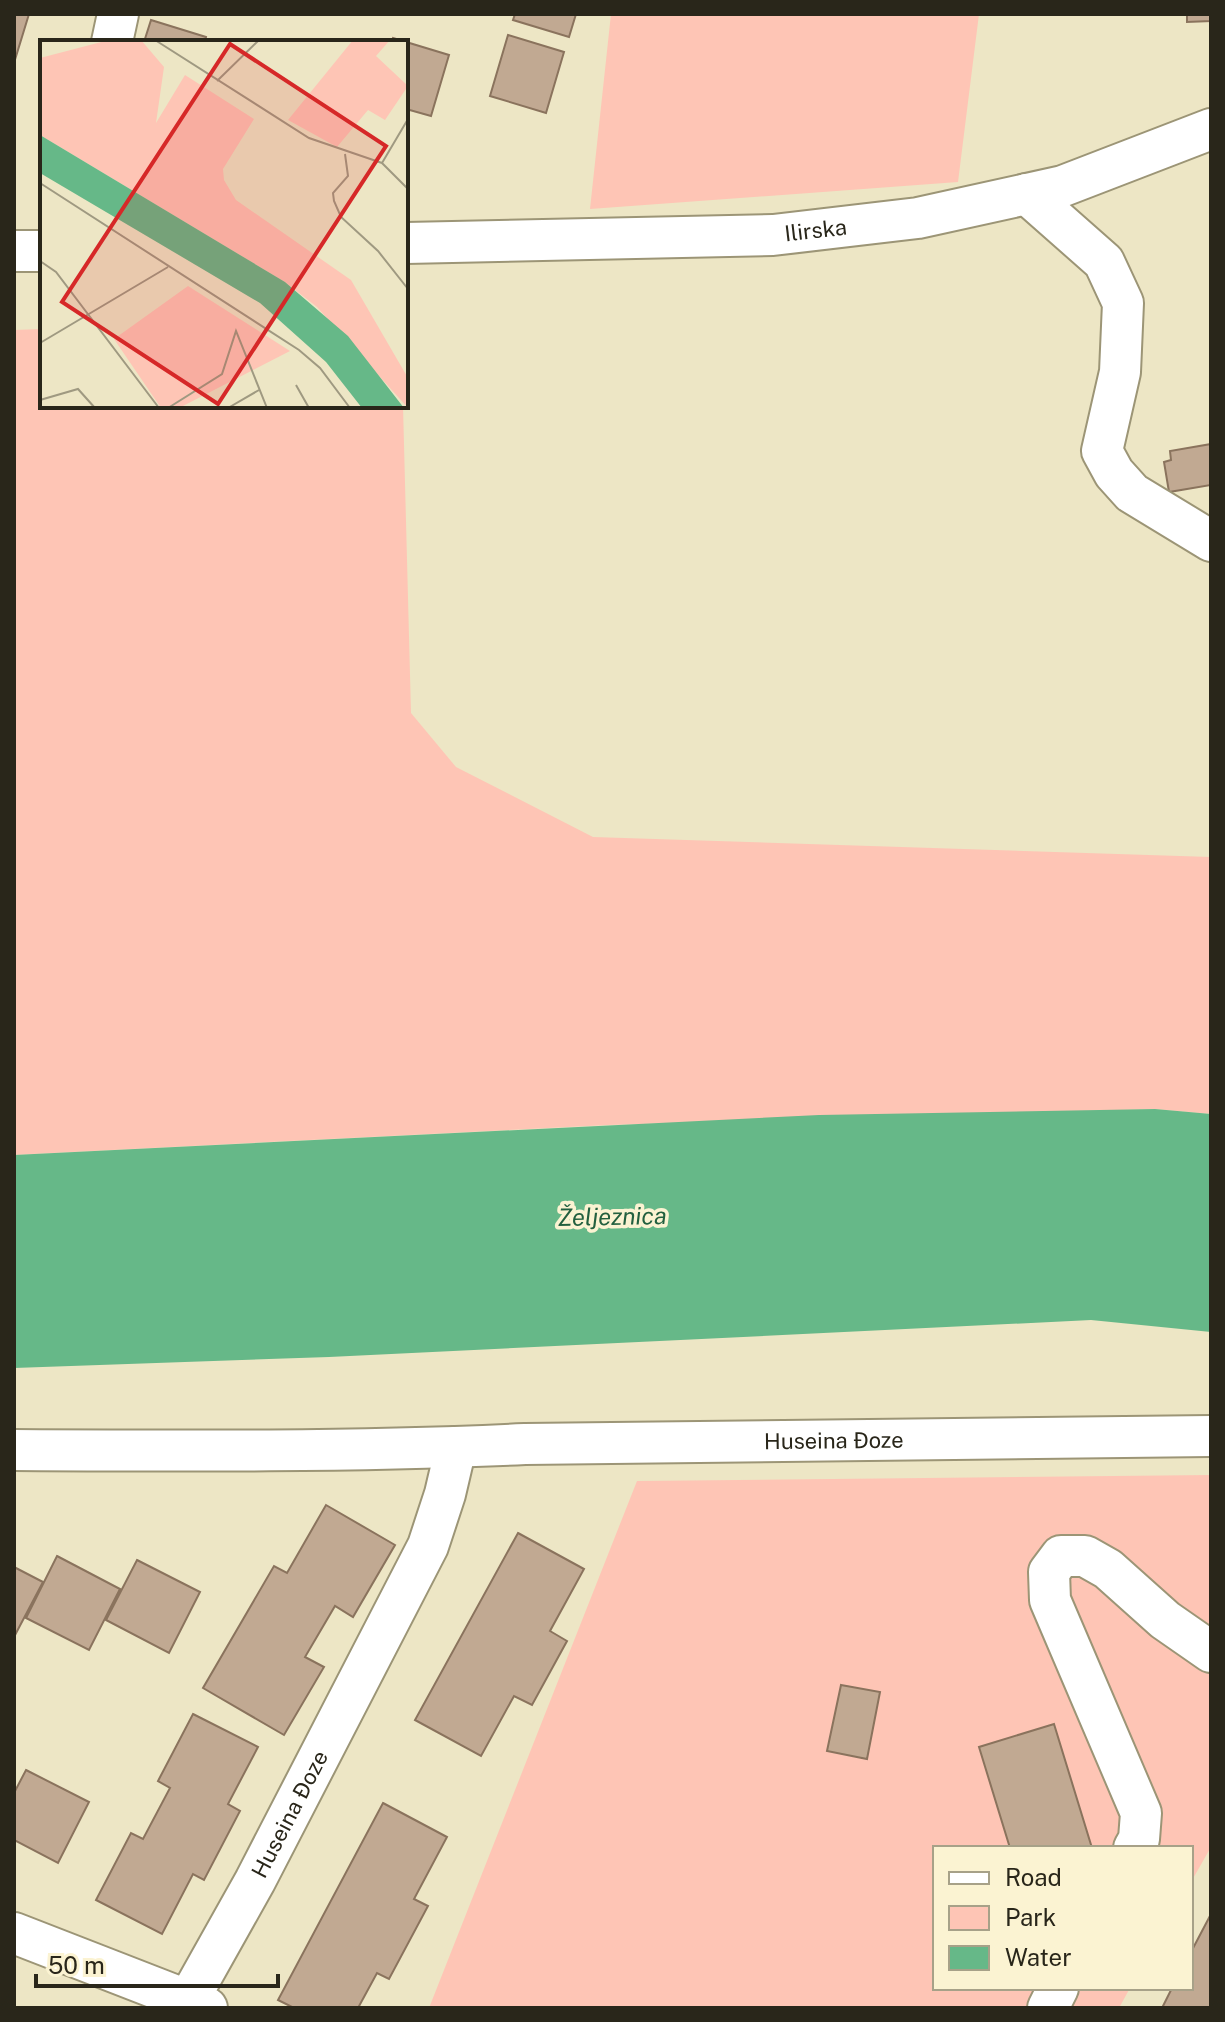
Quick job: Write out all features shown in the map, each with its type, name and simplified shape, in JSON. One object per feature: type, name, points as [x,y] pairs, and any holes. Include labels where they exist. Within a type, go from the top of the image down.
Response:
[{"type":"street","points":[[112,40],[118,14]]},
{"type":"street","name":"Ilirska","points":[[408,243],[773,235],[918,218],[1063,186],[1211,129]]},
{"type":"street","points":[[1027,194],[1104,262],[1123,303],[1120,372],[1102,451],[1114,473],[1132,493],[1211,541]]},
{"type":"street","points":[[14,251],[40,251]]},
{"type":"street","name":"Huseina Đoze","points":[[14,1450],[224,1451],[525,1444],[1211,1436]]},
{"type":"street","name":"Huseina Đoze","points":[[14,1933],[194,2006],[195,1988],[262,1867],[428,1546],[456,1447]]},
{"type":"street","points":[[1135,1846],[1139,1839],[1141,1813],[1050,1600],[1049,1572],[1061,1556],[1085,1556],[1108,1569],[1165,1620],[1211,1652]]},
{"type":"street","points":[[1048,2008],[1057,1990]]},
{"type":"green space","points":[[611,14],[979,14],[958,182],[590,209]]},
{"type":"green space","points":[[40,329],[40,408],[403,408],[411,713],[456,767],[593,837],[1211,857],[1211,1114],[1155,1109],[607,1125],[14,1155],[14,330]]},
{"type":"green space","points":[[1211,1475],[1211,1847],[1193,1878],[1193,1846],[933,1846],[933,1990],[1129,1990],[1119,2008],[429,2008],[637,1481]]},
{"type":"water","name":"Željeznica","points":[[1155,1109],[1211,1114],[1211,1332],[1091,1320],[329,1357],[14,1368],[14,1155],[819,1115]]},
{"type":"building","points":[[14,14],[29,14],[14,63]]},
{"type":"building","points":[[515,14],[576,14],[569,37],[513,20]]},
{"type":"building","points":[[1187,14],[1211,14],[1211,21],[1187,22]]},
{"type":"building","points":[[151,20],[206,37],[205,40],[145,40]]},
{"type":"building","points":[[508,35],[564,52],[546,113],[490,96]]},
{"type":"building","points":[[408,43],[449,55],[431,116],[408,110]]},
{"type":"building","points":[[1211,444],[1211,485],[1169,492],[1164,462],[1171,460],[1170,451]]},
{"type":"building","points":[[326,1505],[395,1545],[353,1617],[335,1606],[305,1657],[324,1667],[284,1735],[203,1688],[274,1566],[287,1573]]},
{"type":"building","points":[[518,1533],[584,1569],[550,1631],[567,1641],[532,1705],[514,1696],[481,1756],[415,1720]]},
{"type":"building","points":[[57,1556],[120,1589],[89,1650],[26,1618]]},
{"type":"building","points":[[137,1560],[200,1592],[169,1653],[106,1620]]},
{"type":"building","points":[[14,1567],[43,1582],[14,1637]]},
{"type":"building","points":[[841,1685],[880,1692],[867,1759],[827,1751]]},
{"type":"building","points":[[193,1714],[258,1747],[228,1804],[240,1811],[204,1880],[193,1874],[162,1934],[96,1900],[131,1833],[143,1839],[170,1788],[158,1781]]},
{"type":"building","points":[[1054,1724],[1091,1846],[1009,1846],[979,1747]]},
{"type":"building","points":[[26,1770],[89,1802],[58,1863],[14,1840],[14,1793]]},
{"type":"building","points":[[383,1803],[447,1837],[414,1899],[428,1906],[389,1979],[377,1973],[358,2008],[294,2008],[278,2000]]},
{"type":"building","points":[[1211,1914],[1211,2008],[1162,2008],[1171,1990],[1193,1990],[1193,1948]]}]
